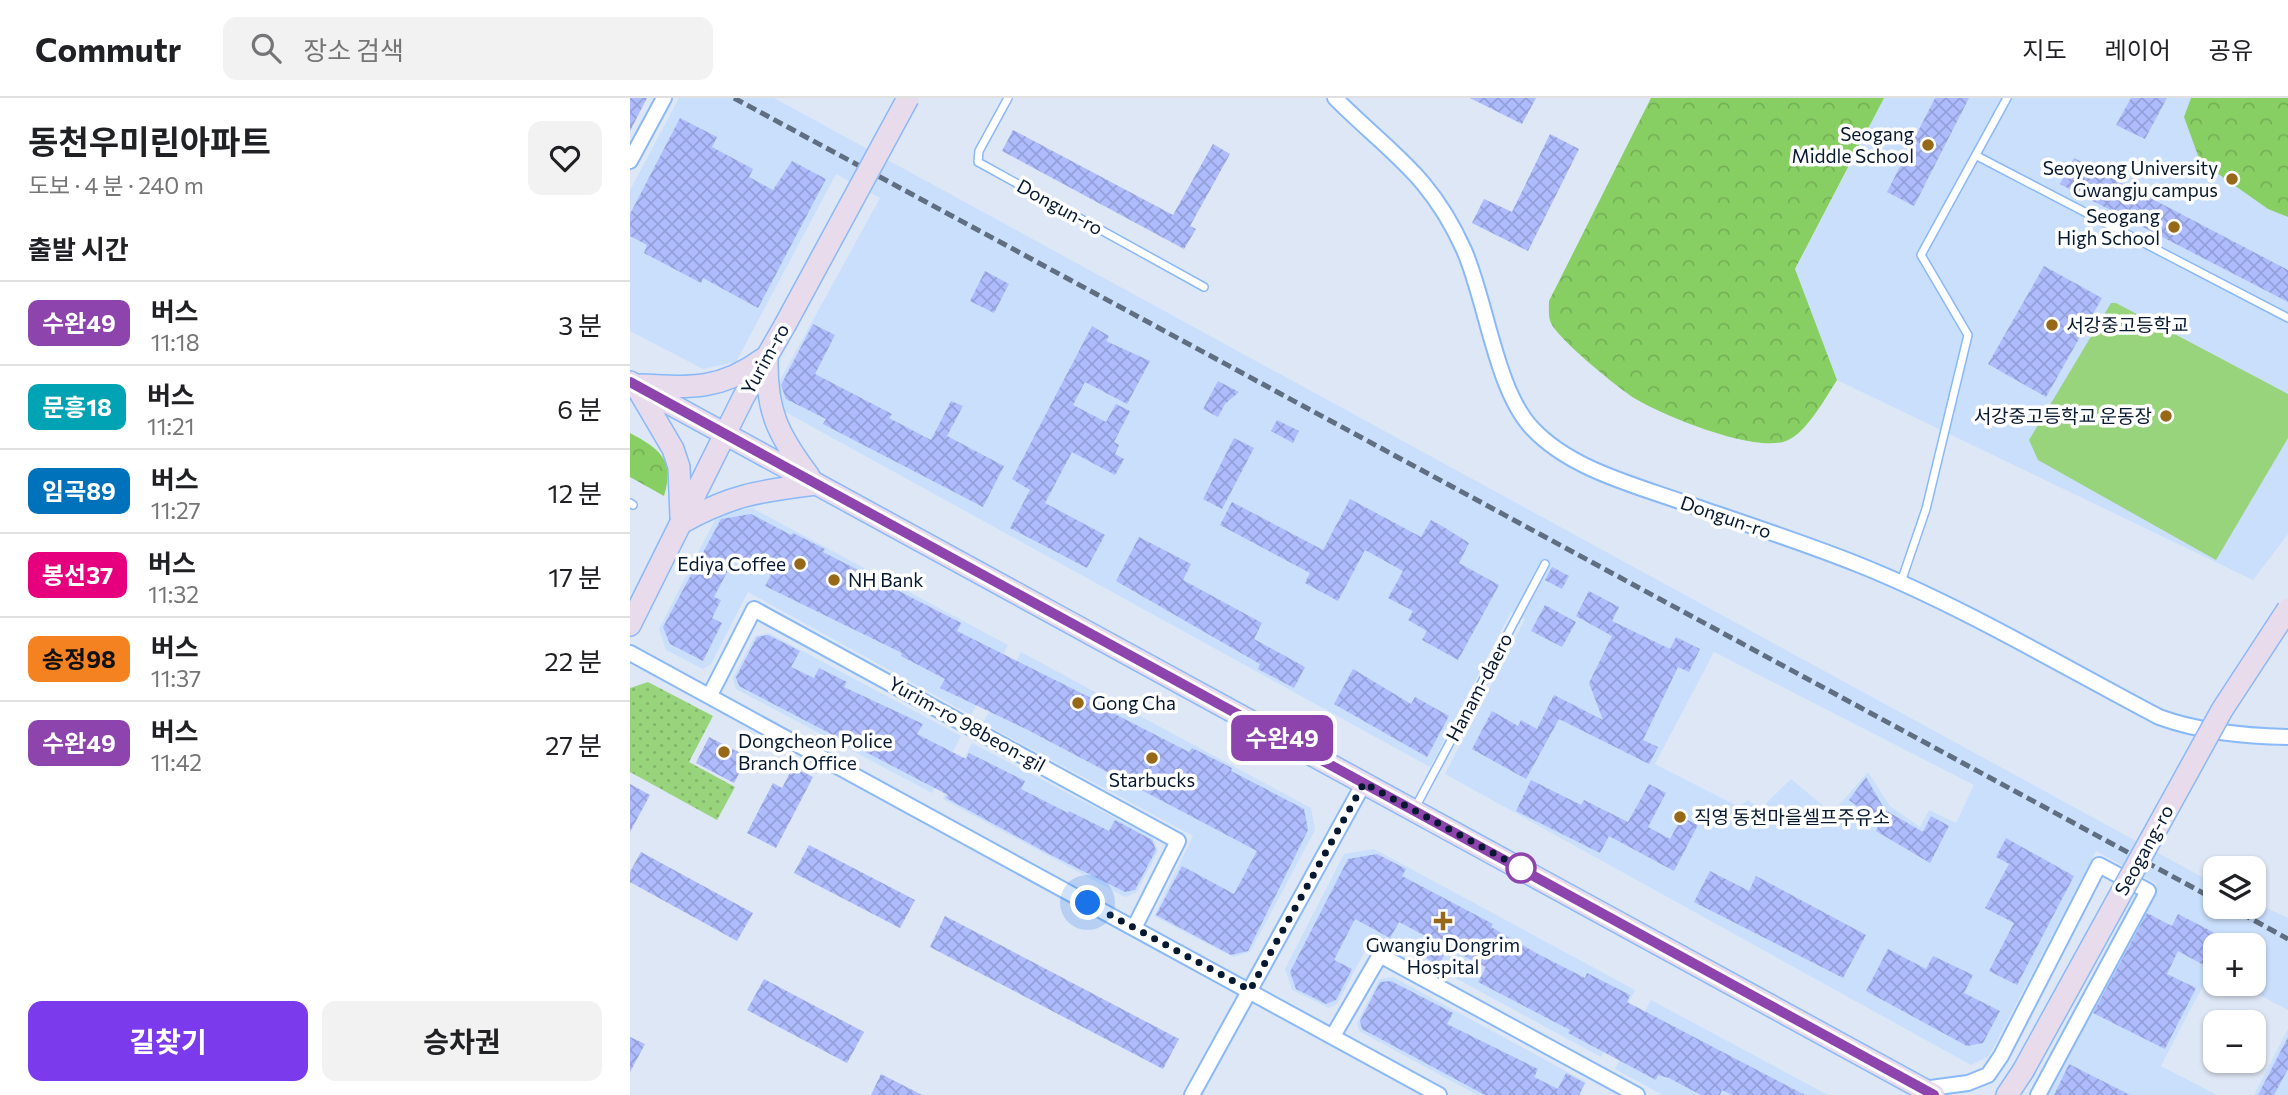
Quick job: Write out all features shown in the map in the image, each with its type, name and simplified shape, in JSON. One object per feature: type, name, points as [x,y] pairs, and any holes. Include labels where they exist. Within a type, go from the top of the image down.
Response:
[{"type":"street","points":[[630,161],[664,98]]},
{"type":"street","name":"Yurim-ro","points":[[630,625],[725,434],[908,98]]},
{"type":"street","name":"Dongun-ro","points":[[1335,98],[1423,180],[1446,214],[1465,252],[1511,394],[1530,426],[1556,450],[1625,482],[1810,547],[1900,583],[2159,717],[2188,727],[2253,736],[2288,737]]},
{"type":"street","points":[[633,383],[691,388],[719,383],[743,374],[767,356]]},
{"type":"street","points":[[767,356],[768,395],[777,427],[786,445],[816,484]]},
{"type":"street","points":[[633,383],[1928,1092],[1968,1083],[1988,1075],[2001,1056],[2099,865],[2148,891],[2038,1095]]},
{"type":"street","points":[[633,383],[673,449],[679,467],[681,523],[715,504],[739,495],[816,484]]},
{"type":"street","name":"Yurim-ro 98beon-gil","points":[[710,695],[754,609],[973,727],[1178,841],[1134,928]]},
{"type":"street","name":"Seogang-ro","points":[[2007,1095],[2023,1071],[2222,710],[2288,610]]},
{"type":"street","points":[[630,653],[1439,1095]]},
{"type":"street","points":[[1192,1095],[1364,783]]},
{"type":"street","points":[[1333,1036],[1380,955],[1637,1095]]},
{"type":"street","points":[[1892,1072],[1902,1095]]},
{"type":"lane","name":"Dongun-ro","points":[[1008,98],[979,151],[978,162],[1204,287]]},
{"type":"lane","points":[[1900,583],[1926,509],[1968,335],[1921,256],[2007,98]]},
{"type":"lane","points":[[1977,156],[2288,318]]},
{"type":"lane","name":"Hanam-daero","points":[[1414,810],[1545,564]]},
{"type":"shaded area","points":[[679,98],[774,98],[2203,877],[2203,919],[2266,919],[2266,908],[2288,918],[2288,1010],[2261,996],[2266,996],[2266,933],[2203,933],[2203,985],[2161,1066],[2217,1095],[2046,1095],[2157,884],[2096,851],[1989,1056],[1971,1065],[1445,774],[1525,619],[1511,612],[1430,767],[780,409],[774,391],[880,198],[836,174],[736,362],[703,369],[630,331],[630,190]],"holes":[[[1714,652],[1974,785],[1956,823],[1929,810],[1920,827],[1890,806],[1868,772],[1832,813],[1791,779],[1760,809],[1748,800],[1739,807],[1655,764]]]},
{"type":"shaded area","name":"서강중고등학교","points":[[1884,98],[2288,98],[2288,534],[2253,580],[1837,380],[1795,270]]},
{"type":"shaded area","points":[[752,508],[1008,645],[971,715],[748,592],[711,664],[703,669],[666,650],[659,629],[718,514]]},
{"type":"shaded area","points":[[769,633],[961,736],[932,793],[736,689],[733,678],[755,636]]},
{"type":"shaded area","points":[[1021,652],[1311,808],[1315,830],[1250,952],[1233,957],[1154,916],[1193,836],[983,723]]},
{"type":"shaded area","points":[[972,743],[1153,838],[1158,851],[1136,893],[1125,897],[943,799]]},
{"type":"shaded area","points":[[1374,849],[1635,990],[1601,1057],[1374,934],[1337,1004],[1329,1008],[1292,990],[1285,969],[1344,854]]},
{"type":"shaded area","points":[[1393,977],[1586,1082],[1580,1095],[1477,1095],[1359,1031],[1357,1023],[1379,979]]},
{"type":"shaded area","points":[[1651,1000],[1828,1095],[1663,1095],[1615,1069]]},
{"type":"shaded area","points":[[2288,1029],[2288,1095],[2254,1095]]},
{"type":"green space","points":[[1651,98],[1884,98],[1795,269],[1837,380],[1808,423],[1786,441],[1753,442],[1732,437],[1687,423],[1648,406],[1589,363],[1565,341],[1550,321],[1549,301]]},
{"type":"green space","points":[[2191,98],[2288,98],[2288,217],[2268,209],[2200,161],[2184,117]]},
{"type":"green space","name":"서강중고등학교 운동장","points":[[2111,303],[2116,303],[2288,394],[2288,438],[2216,560],[2038,460],[2029,440]]},
{"type":"green space","points":[[630,433],[657,450],[666,464],[668,473],[664,496],[630,477]]},
{"type":"green space","points":[[648,682],[713,716],[689,762],[735,787],[717,820],[630,772],[630,688]]},
{"type":"building","points":[[630,98],[647,98],[630,131]]},
{"type":"building","points":[[1470,98],[1536,98],[1522,124]]},
{"type":"building","name":"Seogang Middle School","points":[[1935,98],[1969,98],[1914,206],[1887,192]]},
{"type":"building","points":[[2131,98],[2167,98],[2145,139],[2116,125]]},
{"type":"building","points":[[680,118],[717,137],[712,147],[753,169],[749,177],[773,190],[792,161],[826,179],[758,308],[703,278],[701,283],[644,253],[647,245],[630,236],[630,214]]},
{"type":"building","points":[[1013,130],[1173,215],[1213,144],[1230,154],[1190,226],[1196,229],[1184,249],[1002,151]]},
{"type":"building","points":[[1550,134],[1579,149],[1528,251],[1472,223],[1484,199],[1512,212]]},
{"type":"building","name":"Seogang High School","points":[[2074,158],[2288,270],[2288,302],[2060,184]]},
{"type":"building","points":[[2044,266],[2102,298],[2046,397],[1988,364]]},
{"type":"building","points":[[985,271],[1009,284],[994,313],[970,301]]},
{"type":"building","points":[[813,324],[835,335],[815,374],[892,414],[889,418],[931,440],[951,401],[963,406],[947,436],[1004,466],[983,507],[823,424],[826,419],[786,399],[781,385]]},
{"type":"building","points":[[1092,326],[1109,336],[1106,341],[1150,361],[1127,404],[1085,382],[1073,405],[1106,422],[1116,404],[1130,411],[1114,442],[1119,445],[1115,454],[1124,459],[1115,475],[1072,452],[1045,503],[1105,535],[1087,568],[1010,528],[1030,490],[1012,479]]},
{"type":"building","points":[[1218,381],[1239,392],[1225,404],[1218,417],[1203,409]]},
{"type":"building","points":[[1277,420],[1299,431],[1293,443],[1271,431]]},
{"type":"building","points":[[1234,438],[1254,448],[1222,509],[1203,499]]},
{"type":"building","points":[[1350,499],[1421,537],[1431,520],[1442,526],[1469,543],[1459,563],[1499,585],[1458,660],[1422,640],[1427,631],[1408,620],[1413,611],[1388,598],[1403,571],[1365,550],[1338,601],[1305,583],[1310,573],[1220,525],[1232,502],[1323,550]]},
{"type":"building","points":[[751,514],[825,549],[823,552],[961,623],[957,631],[1103,704],[1101,707],[1189,752],[1192,748],[1232,768],[1231,771],[1304,809],[1308,830],[1248,951],[1231,955],[1156,915],[1182,866],[1234,894],[1257,851],[1026,729],[940,688],[945,679],[901,656],[902,653],[765,586],[771,575],[735,557],[714,597],[721,600],[712,618],[722,623],[703,661],[670,644],[663,627],[721,519]]},
{"type":"building","points":[[1139,537],[1191,564],[1183,580],[1262,623],[1254,639],[1305,667],[1294,688],[1258,669],[1260,664],[1116,581]]},
{"type":"building","points":[[1552,567],[1569,576],[1562,589],[1545,580]]},
{"type":"building","points":[[1589,591],[1619,607],[1612,621],[1670,649],[1676,637],[1700,649],[1689,672],[1678,667],[1643,740],[1658,747],[1649,764],[1559,719],[1526,779],[1472,749],[1492,711],[1518,726],[1521,720],[1537,729],[1554,695],[1603,720],[1589,683],[1612,636],[1576,616]]},
{"type":"building","points":[[1545,605],[1576,622],[1562,647],[1531,631]]},
{"type":"building","points":[[768,635],[800,651],[791,667],[814,678],[819,668],[847,682],[844,687],[923,724],[917,734],[966,759],[969,753],[1025,781],[1021,789],[1068,813],[1069,811],[1109,831],[1115,820],[1152,840],[1156,850],[1135,890],[1125,892],[1047,853],[946,798],[948,795],[739,686],[736,677],[757,637]]},
{"type":"building","points":[[1353,669],[1411,704],[1415,697],[1449,716],[1427,757],[1334,704]]},
{"type":"building","points":[[709,737],[748,757],[734,783],[696,763]]},
{"type":"building","points":[[793,767],[813,777],[776,848],[747,833],[773,783],[782,788]]},
{"type":"building","points":[[1866,777],[1885,810],[1923,832],[1931,816],[1949,826],[1930,863],[1876,831],[1880,823],[1849,800]]},
{"type":"building","points":[[1531,780],[1581,805],[1584,800],[1628,822],[1649,784],[1666,793],[1648,827],[1670,839],[1682,817],[1698,825],[1674,871],[1609,836],[1600,853],[1516,811]]},
{"type":"building","points":[[630,784],[650,795],[630,832]]},
{"type":"building","points":[[2006,838],[2074,876],[2017,985],[1989,971],[2014,923],[1985,908],[2009,864],[1996,857]]},
{"type":"building","points":[[809,845],[915,900],[900,928],[794,873]]},
{"type":"building","points":[[641,852],[753,913],[737,941],[630,882],[630,872]]},
{"type":"building","points":[[1377,854],[1406,869],[1402,876],[1493,924],[1491,927],[1538,954],[1585,978],[1587,973],[1630,995],[1627,1002],[1805,1095],[1732,1095],[1722,1090],[1720,1095],[1701,1095],[1669,1078],[1658,1075],[1656,1080],[1568,1033],[1570,1030],[1478,982],[1486,967],[1448,948],[1439,965],[1424,957],[1433,940],[1399,922],[1390,938],[1355,919],[1334,960],[1352,969],[1336,1000],[1326,1004],[1296,989],[1290,972],[1348,859]]},
{"type":"building","points":[[1710,871],[1749,891],[1756,876],[1866,935],[1843,978],[1694,902]]},
{"type":"building","points":[[2147,913],[2172,926],[2178,914],[2215,933],[2203,933],[2203,965],[2178,951],[2167,974],[2196,988],[2165,1049],[2093,1013]]},
{"type":"building","points":[[945,916],[1179,1039],[1163,1069],[930,947]]},
{"type":"building","points":[[1888,949],[1926,969],[1933,956],[1973,975],[1964,993],[2000,1011],[1983,1043],[1967,1046],[1866,991]]},
{"type":"building","points":[[764,979],[864,1032],[847,1063],[747,1010]]},
{"type":"building","points":[[1391,981],[1453,1013],[1447,1024],[1538,1069],[1534,1077],[1558,1089],[1566,1073],[1585,1083],[1579,1095],[1485,1095],[1362,1029],[1360,1021],[1380,982]]},
{"type":"building","points":[[630,1037],[645,1044],[630,1072]]},
{"type":"building","points":[[2288,1037],[2288,1069],[2274,1095],[2258,1095]]},
{"type":"building","points":[[2069,1064],[2130,1095],[2054,1095]]},
{"type":"building","points":[[881,1074],[922,1095],[871,1095]]},
{"type":"railway","points":[[734,98],[2203,893]]},
{"type":"railway","points":[[2252,919],[2288,939]]},
{"type":"bus line","name":"수완49","points":[[630,382],[1934,1095]]},
{"type":"place","name":"Seogang Middle School","points":[[1928,145]]},
{"type":"place","name":"Seoyeong University Gwangju campus","points":[[2232,179]]},
{"type":"place","name":"Seogang High School","points":[[2174,227]]},
{"type":"place","name":"서강중고등학교","points":[[2052,325]]},
{"type":"place","name":"서강중고등학교 운동장","points":[[2166,416]]},
{"type":"place","name":"Ediya Coffee","points":[[800,564]]},
{"type":"place","name":"NH Bank","points":[[834,580]]},
{"type":"place","name":"Gong Cha","points":[[1078,703]]},
{"type":"place","name":"Dongcheon Police Branch Office","points":[[724,752]]},
{"type":"place","name":"Starbucks","points":[[1152,758]]},
{"type":"place","name":"직영 동천마을셀프주유소","points":[[1680,817]]},
{"type":"place","name":"Gwangiu Dongrim Hospital","points":[[1443,921]]},
{"type":"route","points":[[1088,903],[1250,990],[1364,783],[1521,868]]}]
